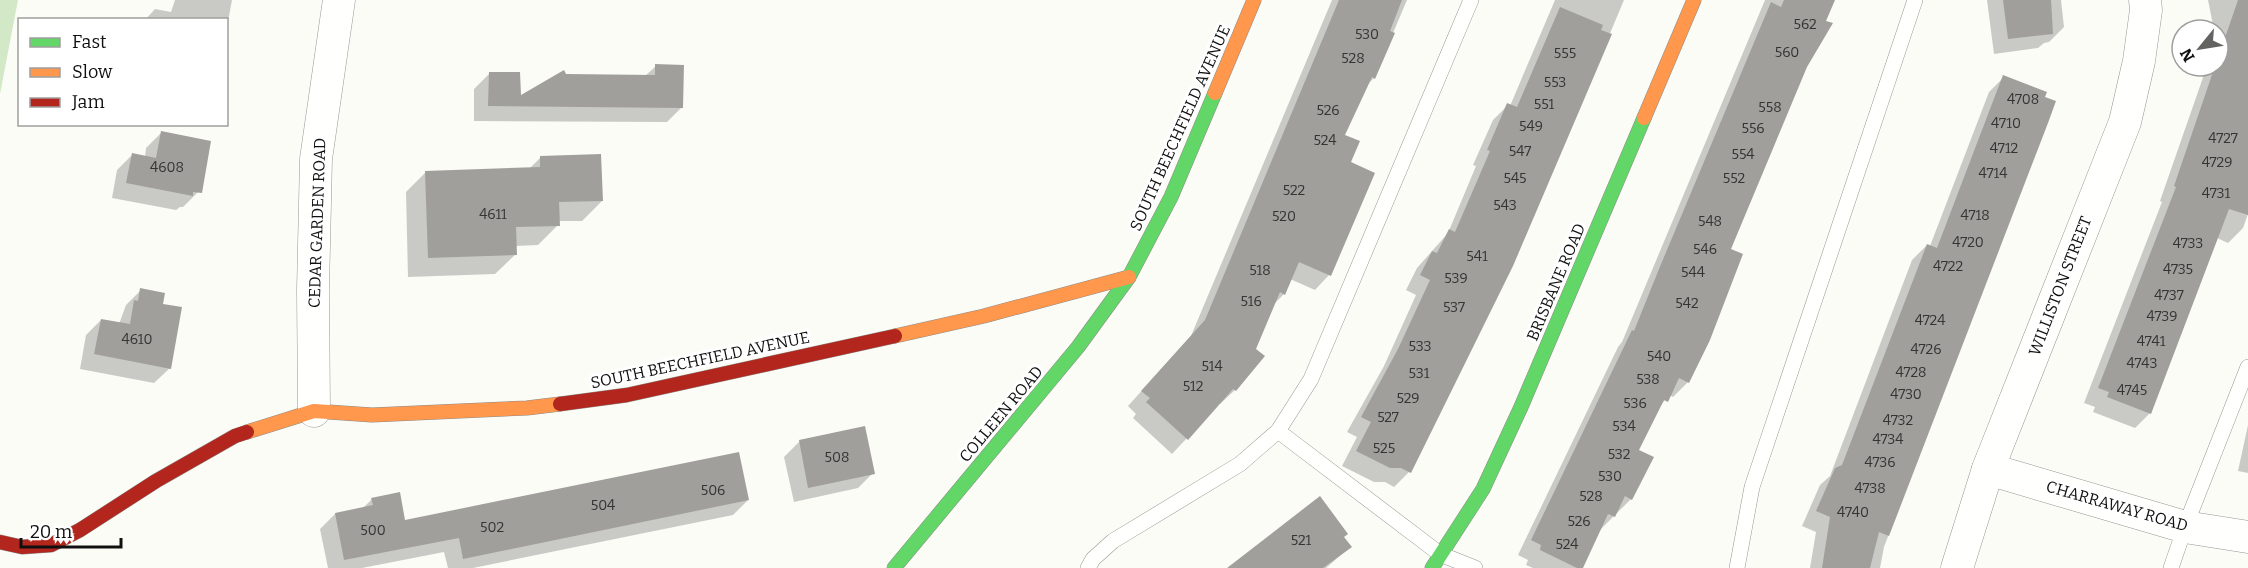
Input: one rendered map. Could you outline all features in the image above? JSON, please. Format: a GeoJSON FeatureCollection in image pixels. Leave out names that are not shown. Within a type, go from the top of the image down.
{"type":"FeatureCollection","features":[{"type":"Feature","properties":{"kind":"street","name":"CEDAR GARDEN ROAD"},"geometry":{"type":"LineString","coordinates":[[314,411],[313,289],[316,159],[339,0]]}},
{"type":"Feature","properties":{"kind":"street","name":"SOUTH BEECHFIELD AVENUE"},"geometry":{"type":"LineString","coordinates":[[0,542],[22,547],[51,545],[80,530],[156,481],[235,436],[314,411],[372,415],[527,408],[627,395],[984,316],[1129,277],[1171,197],[1254,0]]}},
{"type":"Feature","properties":{"kind":"street","name":"BRISBANE ROAD"},"geometry":{"type":"LineString","coordinates":[[1432,568],[1483,489],[1493,468],[1694,0]]}},
{"type":"Feature","properties":{"kind":"street","name":"WILLISTON STREET"},"geometry":{"type":"LineString","coordinates":[[1957,568],[1988,469],[2125,122],[2139,61],[2146,10],[2145,0]]}},
{"type":"Feature","properties":{"kind":"street","name":"COLLEEN ROAD"},"geometry":{"type":"LineString","coordinates":[[894,568],[1078,347],[1129,277]]}},
{"type":"Feature","properties":{"kind":"street","name":"CHARRAWAY ROAD"},"geometry":{"type":"LineString","coordinates":[[1988,469],[2185,527],[2248,537]]}},
{"type":"Feature","properties":{"kind":"lane"},"geometry":{"type":"LineString","coordinates":[[1088,568],[1093,559],[1113,541],[1240,464],[1278,431],[1311,379],[1471,0]]}},
{"type":"Feature","properties":{"kind":"lane"},"geometry":{"type":"LineString","coordinates":[[1737,568],[1752,487],[1915,0]]}},
{"type":"Feature","properties":{"kind":"lane"},"geometry":{"type":"LineString","coordinates":[[2170,568],[2248,367]]}},
{"type":"Feature","properties":{"kind":"lane"},"geometry":{"type":"LineString","coordinates":[[1278,431],[1440,554],[1475,568]]}},
{"type":"Feature","properties":{"kind":"green space"},"geometry":{"type":"Polygon","coordinates":[[[0,0],[18,0],[0,94],[0,0]]]}},
{"type":"Feature","properties":{"kind":"building"},"geometry":{"type":"Polygon","coordinates":[[[1339,0],[1402,0],[1390,31],[1395,33],[1375,79],[1372,77],[1345,135],[1360,141],[1351,162],[1375,173],[1331,276],[1299,262],[1285,295],[1280,292],[1256,349],[1265,356],[1236,391],[1233,389],[1188,440],[1146,402],[1150,398],[1141,391],[1205,320],[1339,0]]]}},
{"type":"Feature","properties":{"kind":"building"},"geometry":{"type":"Polygon","coordinates":[[[1784,0],[1835,0],[1826,21],[1833,23],[1807,67],[1731,249],[1743,254],[1710,340],[1689,383],[1679,378],[1668,402],[1664,400],[1639,450],[1654,457],[1632,500],[1625,496],[1615,517],[1608,514],[1583,568],[1577,568],[1540,550],[1541,545],[1531,540],[1632,330],[1634,331],[1771,2],[1781,7],[1784,0]]]}},
{"type":"Feature","properties":{"kind":"building"},"geometry":{"type":"Polygon","coordinates":[[[2003,0],[2051,0],[2053,34],[2008,39],[2003,0]]]}},
{"type":"Feature","properties":{"kind":"building"},"geometry":{"type":"Polygon","coordinates":[[[2238,0],[2248,0],[2248,215],[2229,209],[2151,414],[2107,397],[2109,392],[2098,388],[2176,187],[2174,186],[2211,78],[2230,78],[2230,23],[2238,0]]]}},
{"type":"Feature","properties":{"kind":"building"},"geometry":{"type":"Polygon","coordinates":[[[1560,7],[1603,25],[1601,30],[1612,34],[1513,266],[1411,473],[1401,468],[1390,468],[1356,451],[1371,422],[1361,417],[1398,349],[1430,280],[1420,275],[1432,251],[1437,253],[1449,229],[1455,232],[1490,151],[1487,150],[1507,103],[1517,107],[1560,7]]]}},
{"type":"Feature","properties":{"kind":"building"},"geometry":{"type":"Polygon","coordinates":[[[655,64],[684,65],[683,108],[488,106],[489,72],[520,72],[521,95],[564,70],[566,74],[655,75],[655,64]]]}},
{"type":"Feature","properties":{"kind":"building"},"geometry":{"type":"Polygon","coordinates":[[[2003,75],[2047,92],[2045,97],[2056,101],[2048,123],[1889,536],[1879,532],[1870,568],[1822,568],[1830,517],[1816,511],[1835,468],[1842,465],[1927,244],[1937,248],[2003,75]]]}},
{"type":"Feature","properties":{"kind":"building"},"geometry":{"type":"Polygon","coordinates":[[[161,131],[211,141],[202,193],[193,192],[193,196],[126,183],[132,153],[156,158],[161,131]]]}},
{"type":"Feature","properties":{"kind":"building"},"geometry":{"type":"Polygon","coordinates":[[[601,154],[603,201],[559,202],[560,226],[516,227],[517,255],[428,258],[425,171],[540,167],[540,156],[601,154]]]}},
{"type":"Feature","properties":{"kind":"building"},"geometry":{"type":"Polygon","coordinates":[[[140,288],[165,293],[163,304],[182,307],[171,369],[94,354],[101,319],[130,324],[134,300],[138,301],[140,288]]]}},
{"type":"Feature","properties":{"kind":"building"},"geometry":{"type":"Polygon","coordinates":[[[865,426],[875,474],[808,488],[799,440],[865,426]]]}},
{"type":"Feature","properties":{"kind":"building"},"geometry":{"type":"Polygon","coordinates":[[[739,452],[749,500],[463,559],[459,538],[344,560],[335,513],[373,505],[371,498],[400,492],[405,520],[739,452]]]}},
{"type":"Feature","properties":{"kind":"building"},"geometry":{"type":"Polygon","coordinates":[[[1320,496],[1348,534],[1344,537],[1352,547],[1323,568],[1227,568],[1320,496]]]}},
{"type":"Feature","properties":{"kind":"traffic: fast"},"geometry":{"type":"LineString","coordinates":[[894,568],[1078,347],[1129,277],[1171,197],[1215,93]]}},
{"type":"Feature","properties":{"kind":"traffic: fast"},"geometry":{"type":"LineString","coordinates":[[1432,568],[1483,489],[1521,407],[1644,118]]}},
{"type":"Feature","properties":{"kind":"traffic: slow"},"geometry":{"type":"LineString","coordinates":[[1215,93],[1254,0]]}},
{"type":"Feature","properties":{"kind":"traffic: slow"},"geometry":{"type":"LineString","coordinates":[[1644,118],[1694,0]]}},
{"type":"Feature","properties":{"kind":"traffic: slow"},"geometry":{"type":"LineString","coordinates":[[895,336],[984,316],[1129,277]]}},
{"type":"Feature","properties":{"kind":"traffic: slow"},"geometry":{"type":"LineString","coordinates":[[247,432],[314,411],[372,415],[527,408],[560,404]]}},
{"type":"Feature","properties":{"kind":"traffic: jam"},"geometry":{"type":"LineString","coordinates":[[560,404],[627,395],[895,336]]}},
{"type":"Feature","properties":{"kind":"traffic: jam"},"geometry":{"type":"LineString","coordinates":[[0,542],[22,547],[51,545],[80,530],[156,481],[235,436],[247,432]]}}]}
